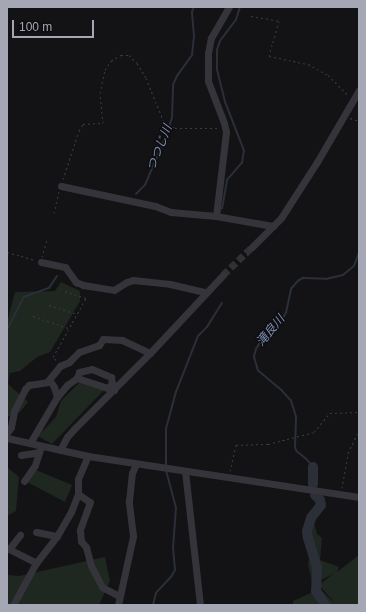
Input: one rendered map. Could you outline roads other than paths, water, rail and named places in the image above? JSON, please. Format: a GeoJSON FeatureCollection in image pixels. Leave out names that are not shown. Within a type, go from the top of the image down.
{"type":"FeatureCollection","features":[{"type":"Feature","properties":{"kind":"street"},"geometry":{"type":"LineString","coordinates":[[216,216],[225,128],[208,82],[208,53],[211,38],[229,7]]}},
{"type":"Feature","properties":{"kind":"street"},"geometry":{"type":"LineString","coordinates":[[252,247],[281,218],[354,101],[359,90]]}},
{"type":"Feature","properties":{"kind":"street"},"geometry":{"type":"LineString","coordinates":[[61,186],[155,206],[171,212],[216,216],[273,226]]}},
{"type":"Feature","properties":{"kind":"street"},"geometry":{"type":"LineString","coordinates":[[41,262],[65,268],[76,282],[83,285],[114,290],[133,280],[170,284],[206,292]]}},
{"type":"Feature","properties":{"kind":"street"},"geometry":{"type":"LineString","coordinates":[[60,450],[67,437],[111,389],[150,354],[223,275]]}},
{"type":"Feature","properties":{"kind":"street"},"geometry":{"type":"LineString","coordinates":[[7,433],[14,411],[25,389],[30,385],[40,384],[49,379],[60,366],[69,362],[78,352],[98,345],[103,339],[122,340],[150,354]]}},
{"type":"Feature","properties":{"kind":"street"},"geometry":{"type":"LineString","coordinates":[[30,443],[57,397],[67,385],[77,378],[79,372],[92,368],[111,377],[111,389]]}},
{"type":"Feature","properties":{"kind":"street"},"geometry":{"type":"LineString","coordinates":[[77,378],[111,389]]}},
{"type":"Feature","properties":{"kind":"street"},"geometry":{"type":"LineString","coordinates":[[49,379],[54,387],[57,397]]}},
{"type":"Feature","properties":{"kind":"street"},"geometry":{"type":"LineString","coordinates":[[7,438],[30,443],[40,449]]}},
{"type":"Feature","properties":{"kind":"street"},"geometry":{"type":"LineString","coordinates":[[24,480],[35,465],[40,449]]}},
{"type":"Feature","properties":{"kind":"street"},"geometry":{"type":"LineString","coordinates":[[21,455],[40,449],[60,450],[136,464],[359,497]]}},
{"type":"Feature","properties":{"kind":"street"},"geometry":{"type":"LineString","coordinates":[[13,605],[36,563],[57,536],[71,512],[78,494],[78,479],[88,456]]}},
{"type":"Feature","properties":{"kind":"street"},"geometry":{"type":"LineString","coordinates":[[118,605],[133,536],[129,501],[132,473],[136,464]]}},
{"type":"Feature","properties":{"kind":"street"},"geometry":{"type":"LineString","coordinates":[[185,471],[200,605]]}},
{"type":"Feature","properties":{"kind":"street"},"geometry":{"type":"LineString","coordinates":[[78,494],[90,502],[80,530],[81,540],[86,547],[92,566],[102,587],[119,596]]}},
{"type":"Feature","properties":{"kind":"street"},"geometry":{"type":"LineString","coordinates":[[36,532],[57,536]]}},
{"type":"Feature","properties":{"kind":"street"},"geometry":{"type":"LineString","coordinates":[[20,535],[8,549],[36,563]]}},
{"type":"Feature","properties":{"kind":"waterway","name":"つつじ川"},"geometry":{"type":"LineString","coordinates":[[136,194],[145,185],[167,134],[172,118],[173,85],[177,76],[192,55],[194,36],[192,12],[194,7]]}},
{"type":"Feature","properties":{"kind":"waterway"},"geometry":{"type":"LineString","coordinates":[[222,209],[227,180],[242,163],[244,151],[225,102],[217,69],[217,50],[220,41],[236,20],[240,7]]}},
{"type":"Feature","properties":{"kind":"waterway","name":"滝良川"},"geometry":{"type":"LineString","coordinates":[[313,467],[297,452],[295,448],[296,417],[291,401],[282,391],[258,371],[254,357],[256,349],[264,336],[279,325],[286,313],[291,289],[298,281],[303,278],[326,279],[343,275],[354,266],[359,253]]}},
{"type":"Feature","properties":{"kind":"waterway","name":"つつじ川"},"geometry":{"type":"LineString","coordinates":[[7,330],[24,297],[49,288],[57,276]]}},
{"type":"Feature","properties":{"kind":"waterway"},"geometry":{"type":"LineString","coordinates":[[166,465],[166,429],[176,392],[198,336],[207,327],[222,303]]}},
{"type":"Feature","properties":{"kind":"waterway","name":"滝良川"},"geometry":{"type":"LineString","coordinates":[[313,467],[313,484]]}},
{"type":"Feature","properties":{"kind":"waterway"},"geometry":{"type":"LineString","coordinates":[[153,605],[156,593],[171,577],[175,570],[173,548],[176,508],[166,471]]}},
{"type":"Feature","properties":{"kind":"waterway","name":"滝良川"},"geometry":{"type":"LineString","coordinates":[[315,495],[320,500],[321,505],[311,518],[307,531],[317,568],[316,591],[325,605]]}},
{"type":"Feature","properties":{"kind":"tunnel"},"geometry":{"type":"LineString","coordinates":[[223,275],[252,247]]}}]}
